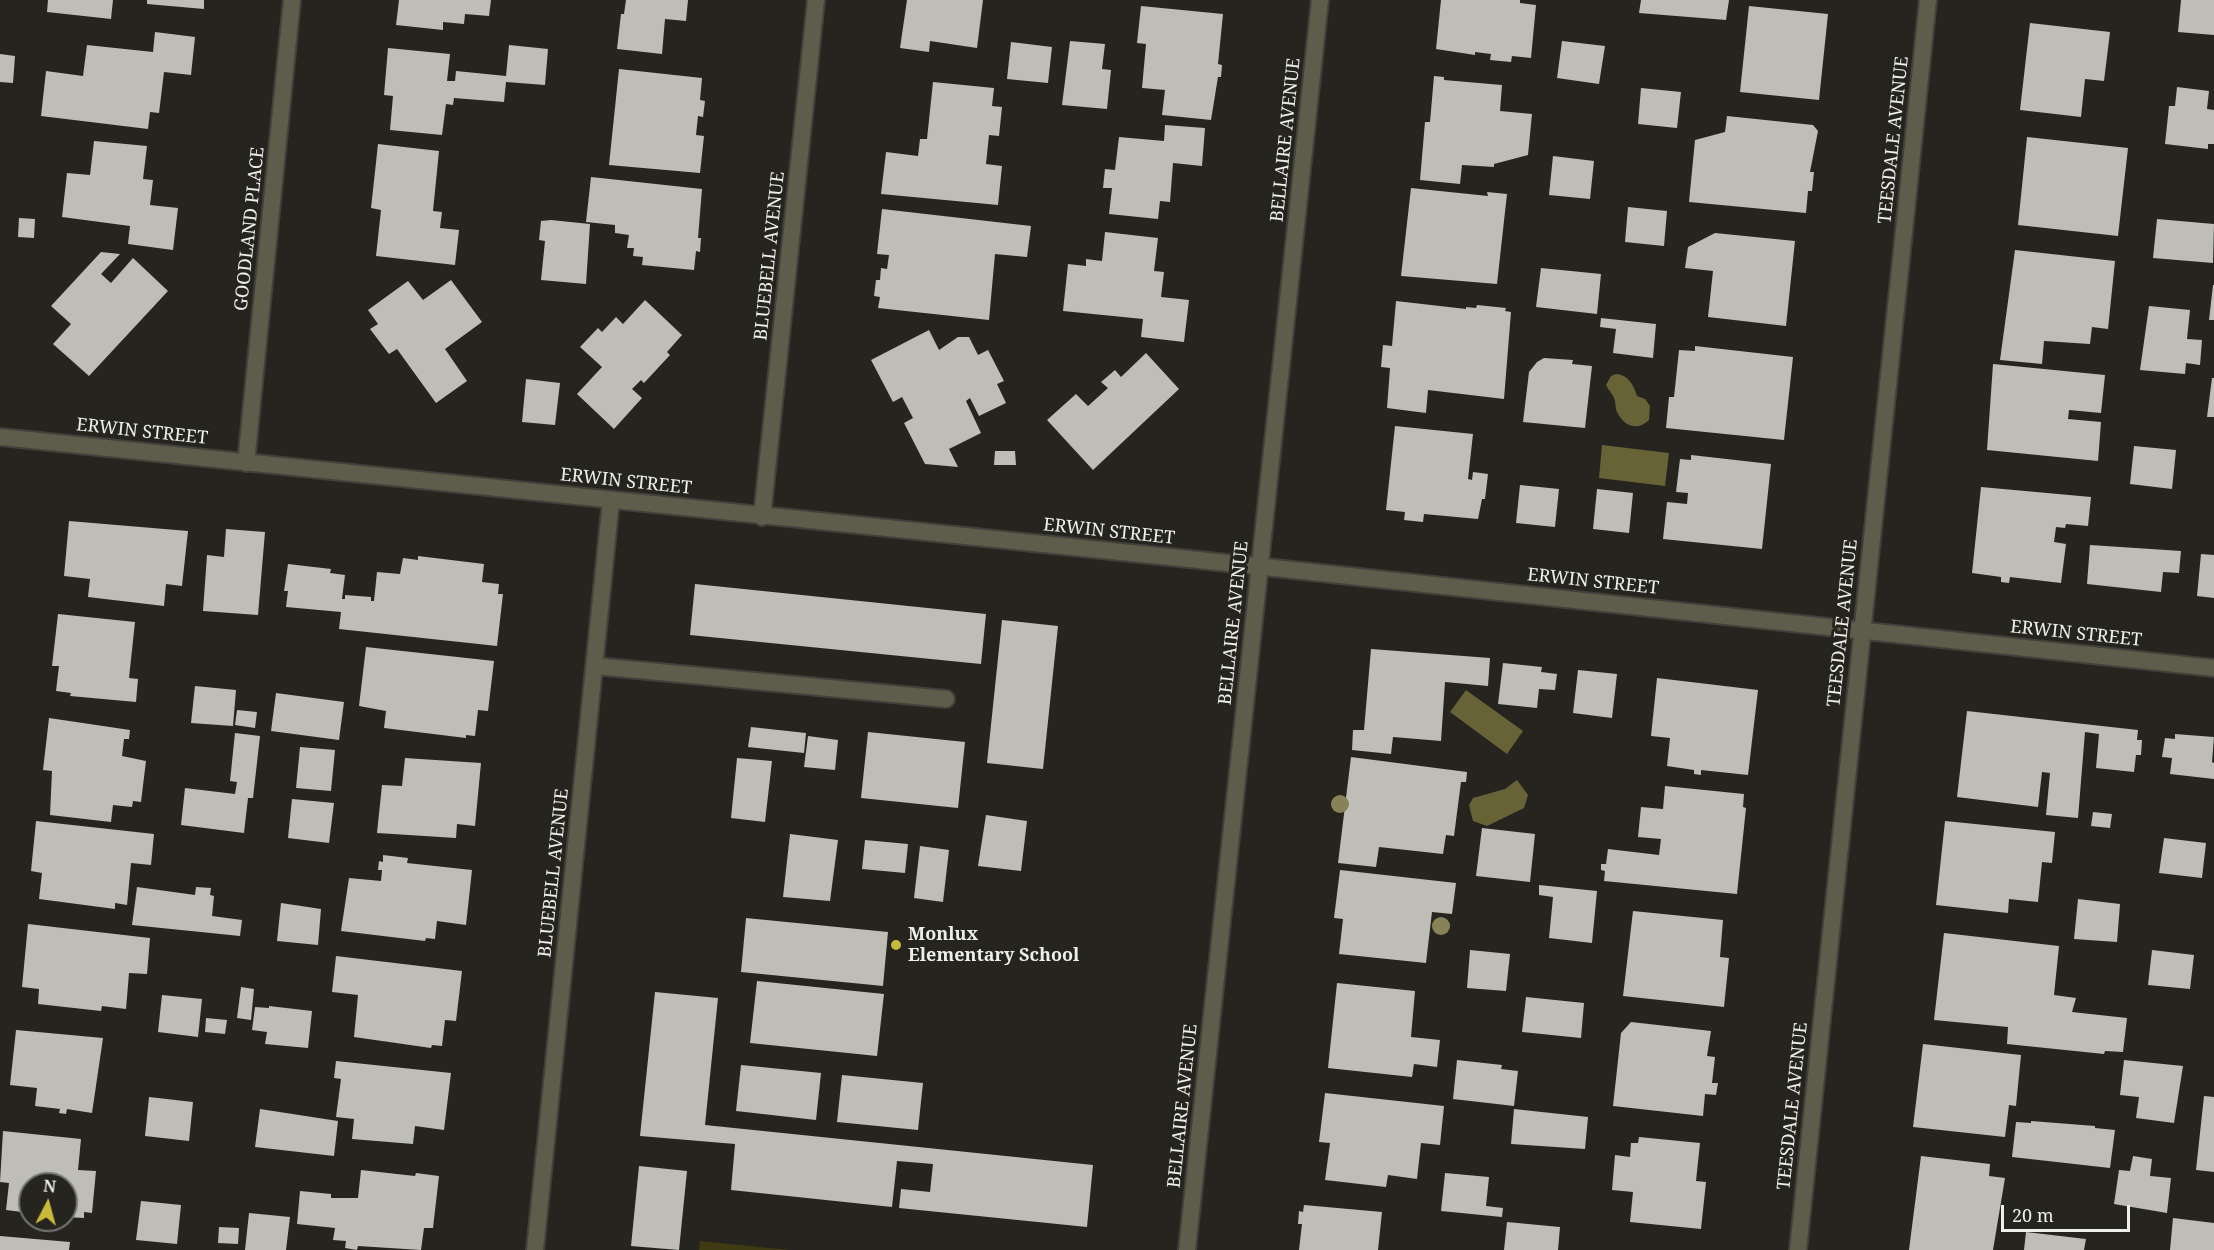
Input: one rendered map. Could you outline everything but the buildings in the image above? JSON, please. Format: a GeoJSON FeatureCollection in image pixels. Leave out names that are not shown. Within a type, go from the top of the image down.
{"type":"FeatureCollection","features":[{"type":"Feature","properties":{"kind":"street","name":"GOODLAND PLACE"},"geometry":{"type":"LineString","coordinates":[[246,463],[292,0]]}},
{"type":"Feature","properties":{"kind":"street","name":"BLUEBELL AVENUE"},"geometry":{"type":"LineString","coordinates":[[762,517],[816,0]]}},
{"type":"Feature","properties":{"kind":"street","name":"BELLAIRE AVENUE"},"geometry":{"type":"LineString","coordinates":[[1187,1250],[1320,0]]}},
{"type":"Feature","properties":{"kind":"street","name":"TEESDALE AVENUE"},"geometry":{"type":"LineString","coordinates":[[1798,1250],[1928,0]]}},
{"type":"Feature","properties":{"kind":"street","name":"ERWIN STREET"},"geometry":{"type":"LineString","coordinates":[[0,438],[1260,566],[2214,668]]}},
{"type":"Feature","properties":{"kind":"street","name":"BLUEBELL AVENUE"},"geometry":{"type":"LineString","coordinates":[[535,1250],[611,500]]}},
{"type":"Feature","properties":{"kind":"street"},"geometry":{"type":"LineString","coordinates":[[595,666],[946,699]]}},
{"type":"Feature","properties":{"kind":"shaded area"},"geometry":{"type":"Polygon","coordinates":[[[1616,374],[1628,379],[1637,396],[1645,399],[1650,406],[1649,420],[1640,426],[1627,424],[1616,410],[1614,398],[1606,385],[1611,376],[1616,374]]]}},
{"type":"Feature","properties":{"kind":"shaded area"},"geometry":{"type":"Polygon","coordinates":[[[1602,445],[1669,453],[1665,486],[1599,478],[1602,445]]]}},
{"type":"Feature","properties":{"kind":"shaded area"},"geometry":{"type":"Polygon","coordinates":[[[1466,690],[1523,731],[1507,754],[1450,712],[1466,690]]]}},
{"type":"Feature","properties":{"kind":"shaded area"},"geometry":{"type":"Polygon","coordinates":[[[1517,780],[1528,795],[1524,808],[1487,826],[1473,821],[1469,805],[1473,798],[1505,789],[1517,780]]]}},
{"type":"Feature","properties":{"kind":"shaded area"},"geometry":{"type":"Polygon","coordinates":[[[700,1241],[789,1250],[699,1250],[700,1241]]]}},
{"type":"Feature","properties":{"kind":"place","name":"Monlux Elementary School"},"geometry":{"type":"Point","coordinates":[896,945]}}]}
